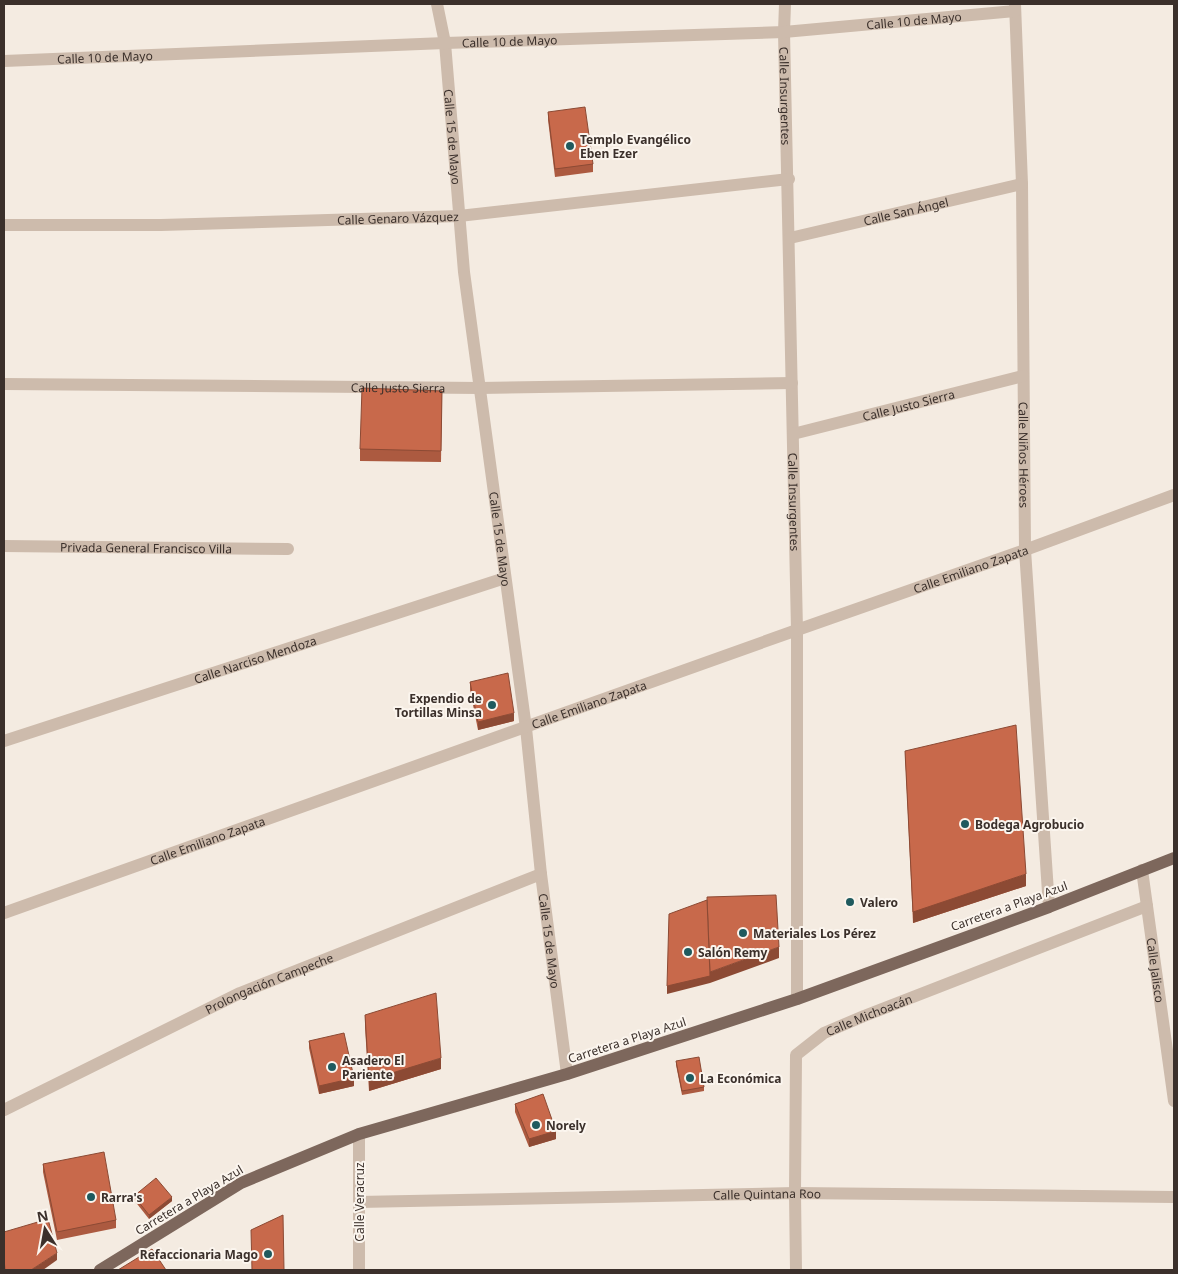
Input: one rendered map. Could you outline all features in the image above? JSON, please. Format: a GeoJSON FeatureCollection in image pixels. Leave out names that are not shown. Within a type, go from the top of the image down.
{"type":"FeatureCollection","features":[{"type":"Feature","properties":{"kind":"main road","name":"Carretera a Playa Azul"},"geometry":{"type":"LineString","coordinates":[[100,1270],[241,1183],[359,1134],[567,1074],[797,999],[1048,907],[1174,858]]}},
{"type":"Feature","properties":{"kind":"street","name":"Calle 15 de Mayo"},"geometry":{"type":"LineString","coordinates":[[437,4],[445,43],[464,272],[526,728],[541,874],[567,1074]]}},
{"type":"Feature","properties":{"kind":"street","name":"Calle Insurgentes"},"geometry":{"type":"LineString","coordinates":[[785,4],[784,32],[789,179],[797,630],[797,999]]}},
{"type":"Feature","properties":{"kind":"street","name":"Calle 10 de Mayo"},"geometry":{"type":"LineString","coordinates":[[4,61],[445,43],[784,32],[1015,7]]}},
{"type":"Feature","properties":{"kind":"street","name":"Calle Niños Héroes"},"geometry":{"type":"LineString","coordinates":[[1015,7],[1022,184],[1025,550],[1048,907]]}},
{"type":"Feature","properties":{"kind":"street","name":"Calle Genaro Vázquez"},"geometry":{"type":"LineString","coordinates":[[4,225],[161,225],[459,216],[789,179]]}},
{"type":"Feature","properties":{"kind":"street","name":"Calle San Ángel"},"geometry":{"type":"LineString","coordinates":[[790,238],[1022,184]]}},
{"type":"Feature","properties":{"kind":"street","name":"Calle Justo Sierra"},"geometry":{"type":"LineString","coordinates":[[793,434],[1023,376]]}},
{"type":"Feature","properties":{"kind":"street","name":"Calle Justo Sierra"},"geometry":{"type":"LineString","coordinates":[[4,384],[480,388],[792,383]]}},
{"type":"Feature","properties":{"kind":"street","name":"Calle Emiliano Zapata"},"geometry":{"type":"LineString","coordinates":[[4,913],[1025,550],[1174,495]]}},
{"type":"Feature","properties":{"kind":"street","name":"Privada General Francisco Villa"},"geometry":{"type":"LineString","coordinates":[[4,546],[288,549]]}},
{"type":"Feature","properties":{"kind":"street","name":"Calle Narciso Mendoza"},"geometry":{"type":"LineString","coordinates":[[4,741],[505,578]]}},
{"type":"Feature","properties":{"kind":"street","name":"Calle Jalisco"},"geometry":{"type":"LineString","coordinates":[[1142,870],[1174,1101]]}},
{"type":"Feature","properties":{"kind":"street","name":"Prolongación Campeche"},"geometry":{"type":"LineString","coordinates":[[4,1110],[240,993],[541,874]]}},
{"type":"Feature","properties":{"kind":"street","name":"Calle Michoacán"},"geometry":{"type":"LineString","coordinates":[[796,1270],[796,1055],[824,1033],[864,1016],[1147,906]]}},
{"type":"Feature","properties":{"kind":"street","name":"Calle Veracruz"},"geometry":{"type":"LineString","coordinates":[[359,1134],[359,1270]]}},
{"type":"Feature","properties":{"kind":"street","name":"Calle Quintana Roo"},"geometry":{"type":"LineString","coordinates":[[359,1202],[795,1193],[1174,1197]]}},
{"type":"Feature","properties":{"kind":"building","name":"Templo Evangélico Eben Ezer"},"geometry":{"type":"Polygon","coordinates":[[[585,107],[593,164],[555,169],[548,112],[585,107]]]}},
{"type":"Feature","properties":{"kind":"building"},"geometry":{"type":"Polygon","coordinates":[[[362,388],[442,391],[441,451],[360,449],[362,388]]]}},
{"type":"Feature","properties":{"kind":"building","name":"Expendio de Tortillas Minsa"},"geometry":{"type":"Polygon","coordinates":[[[508,673],[514,713],[478,722],[470,682],[508,673]]]}},
{"type":"Feature","properties":{"kind":"building","name":"Bodega Agrobucio"},"geometry":{"type":"Polygon","coordinates":[[[1016,725],[1026,874],[913,912],[905,751],[1016,725]]]}},
{"type":"Feature","properties":{"kind":"building","name":"Materiales Los Pérez"},"geometry":{"type":"Polygon","coordinates":[[[776,895],[779,947],[710,972],[707,897],[776,895]]]}},
{"type":"Feature","properties":{"kind":"building","name":"Salón Remy"},"geometry":{"type":"Polygon","coordinates":[[[707,900],[710,976],[667,986],[669,914],[707,900]]]}},
{"type":"Feature","properties":{"kind":"building"},"geometry":{"type":"Polygon","coordinates":[[[436,993],[441,1058],[369,1080],[365,1015],[436,993]]]}},
{"type":"Feature","properties":{"kind":"building","name":"Asadero El Pariente"},"geometry":{"type":"Polygon","coordinates":[[[344,1033],[354,1078],[319,1086],[309,1041],[344,1033]]]}},
{"type":"Feature","properties":{"kind":"building","name":"La Económica"},"geometry":{"type":"Polygon","coordinates":[[[699,1057],[704,1087],[682,1091],[676,1061],[699,1057]]]}},
{"type":"Feature","properties":{"kind":"building","name":"Norely"},"geometry":{"type":"Polygon","coordinates":[[[543,1094],[556,1131],[529,1139],[515,1104],[543,1094]]]}},
{"type":"Feature","properties":{"kind":"building"},"geometry":{"type":"Polygon","coordinates":[[[104,1152],[116,1220],[57,1232],[43,1164],[104,1152]]]}},
{"type":"Feature","properties":{"kind":"building"},"geometry":{"type":"Polygon","coordinates":[[[156,1178],[172,1197],[149,1215],[134,1196],[156,1178]]]}},
{"type":"Feature","properties":{"kind":"building","name":"Refaccionaria Mago"},"geometry":{"type":"Polygon","coordinates":[[[283,1215],[284,1270],[252,1270],[251,1230],[283,1215]]]}},
{"type":"Feature","properties":{"kind":"building"},"geometry":{"type":"Polygon","coordinates":[[[48,1219],[57,1253],[31,1270],[5,1270],[4,1232],[48,1219]]]}},
{"type":"Feature","properties":{"kind":"building"},"geometry":{"type":"Polygon","coordinates":[[[152,1249],[166,1270],[118,1270],[152,1249]]]}},
{"type":"Feature","properties":{"kind":"place","name":"Templo Evangélico Eben Ezer"},"geometry":{"type":"Point","coordinates":[570,146]}},
{"type":"Feature","properties":{"kind":"place","name":"Expendio de Tortillas Minsa"},"geometry":{"type":"Point","coordinates":[492,705]}},
{"type":"Feature","properties":{"kind":"place","name":"Bodega Agrobucio"},"geometry":{"type":"Point","coordinates":[965,824]}},
{"type":"Feature","properties":{"kind":"place","name":"Valero"},"geometry":{"type":"Point","coordinates":[850,902]}},
{"type":"Feature","properties":{"kind":"place","name":"Materiales Los Pérez"},"geometry":{"type":"Point","coordinates":[743,933]}},
{"type":"Feature","properties":{"kind":"place","name":"Salón Remy"},"geometry":{"type":"Point","coordinates":[688,952]}},
{"type":"Feature","properties":{"kind":"place","name":"Asadero El Pariente"},"geometry":{"type":"Point","coordinates":[332,1067]}},
{"type":"Feature","properties":{"kind":"place","name":"La Económica"},"geometry":{"type":"Point","coordinates":[690,1078]}},
{"type":"Feature","properties":{"kind":"place","name":"Norely"},"geometry":{"type":"Point","coordinates":[536,1125]}},
{"type":"Feature","properties":{"kind":"place","name":"Rarra's"},"geometry":{"type":"Point","coordinates":[91,1197]}},
{"type":"Feature","properties":{"kind":"place","name":"Refaccionaria Mago"},"geometry":{"type":"Point","coordinates":[268,1254]}}]}
